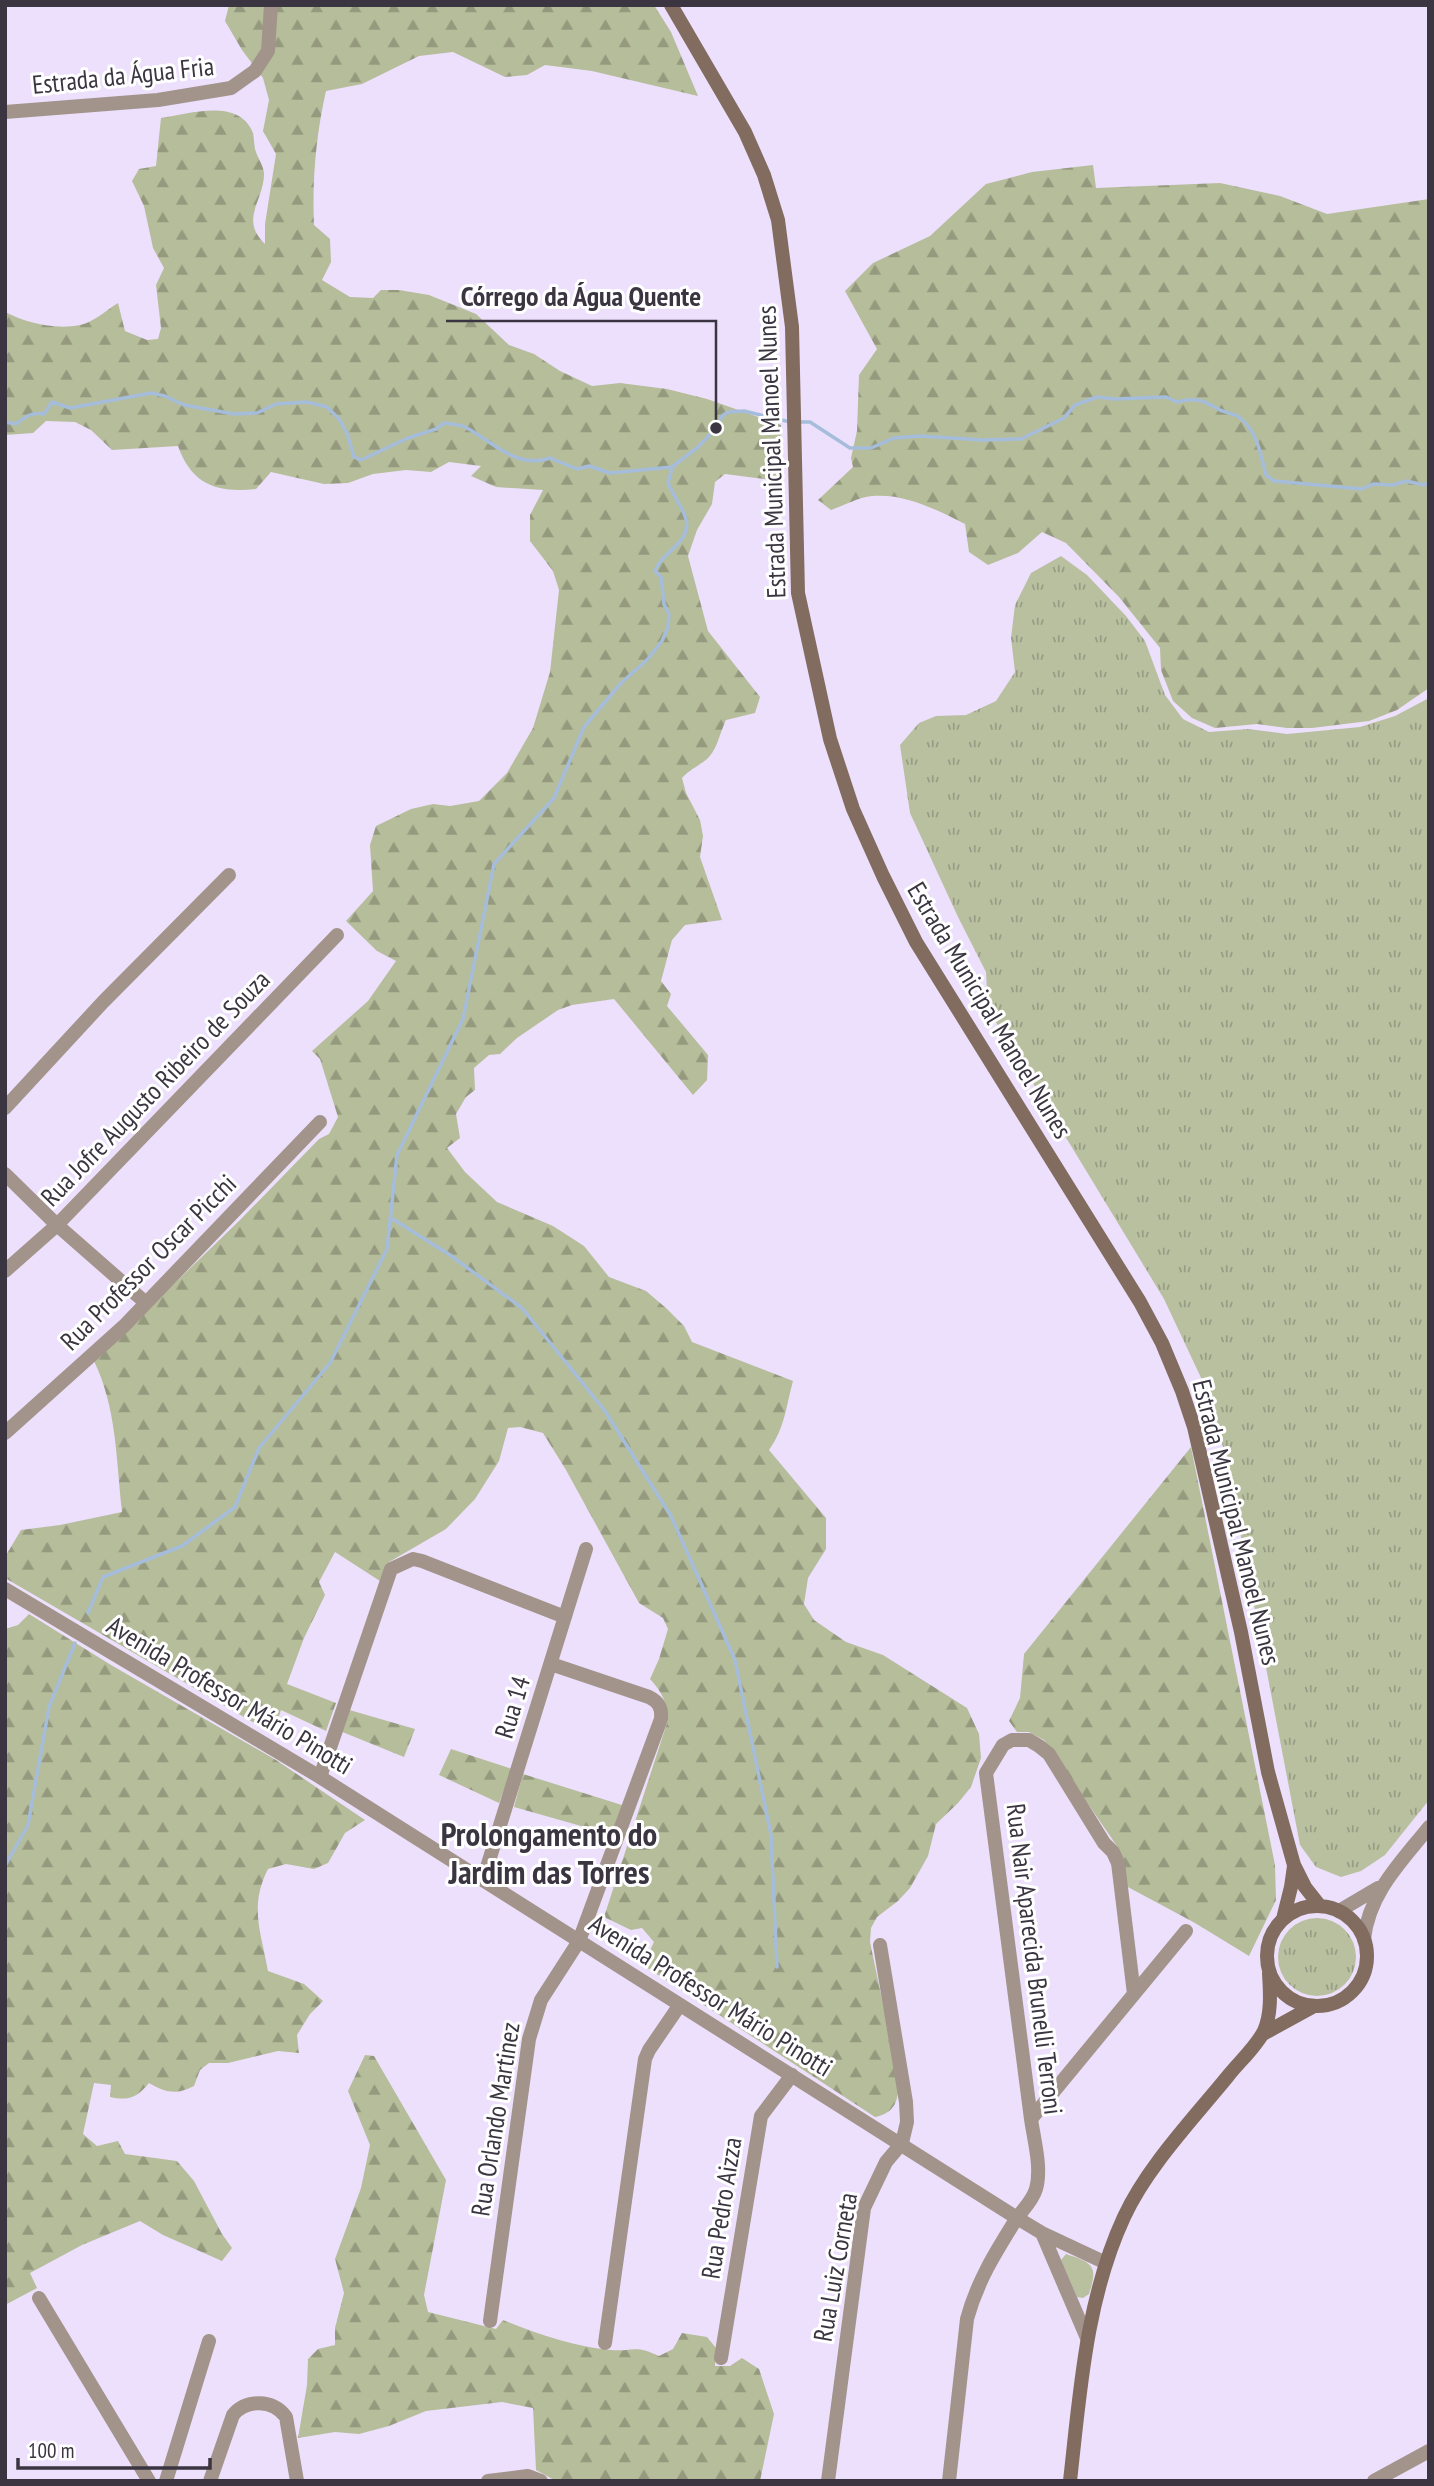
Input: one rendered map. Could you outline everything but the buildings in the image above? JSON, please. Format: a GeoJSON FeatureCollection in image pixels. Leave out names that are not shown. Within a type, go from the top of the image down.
{"type":"FeatureCollection","features":[{"type":"Feature","properties":{"kind":"main road","name":"Estrada Municipal Manoel Nunes"},"geometry":{"type":"LineString","coordinates":[[671,5],[745,132],[764,175],[778,220],[792,327],[798,593],[830,739],[853,809],[916,942],[1140,1302],[1162,1343],[1182,1391],[1205,1472],[1241,1632],[1268,1772],[1294,1865],[1320,1906]]}},
{"type":"Feature","properties":{"kind":"main road","name":"Estrada Municipal Manoel Nunes"},"geometry":{"type":"LineString","coordinates":[[1283,1919],[1292,1887],[1294,1865]]}},
{"type":"Feature","properties":{"kind":"main road"},"geometry":{"type":"LineString","coordinates":[[1070,2481],[1087,2338],[1106,2263],[1124,2216],[1144,2183],[1262,2034],[1314,2006],[1333,2003],[1350,1993],[1362,1978],[1367,1959],[1364,1939],[1354,1922],[1339,1911],[1320,1906],[1300,1909],[1283,1919],[1272,1935],[1267,1954],[1269,2004],[1262,2034]]}},
{"type":"Feature","properties":{"kind":"main road"},"geometry":{"type":"LineString","coordinates":[[1269,1973],[1279,1990],[1287,1996],[1314,2006]]}},
{"type":"Feature","properties":{"kind":"street","name":"Estrada da Água Fria"},"geometry":{"type":"LineString","coordinates":[[5,112],[158,100],[231,88],[255,71],[268,51],[271,5]]}},
{"type":"Feature","properties":{"kind":"street"},"geometry":{"type":"LineString","coordinates":[[5,1108],[103,1002],[229,874]]}},
{"type":"Feature","properties":{"kind":"street","name":"Rua Jofre Augusto Ribeiro de Souza"},"geometry":{"type":"LineString","coordinates":[[5,1271],[57,1225],[337,935]]}},
{"type":"Feature","properties":{"kind":"street","name":"Rua Professor Oscar Picchi"},"geometry":{"type":"LineString","coordinates":[[5,1433],[124,1326],[320,1122]]}},
{"type":"Feature","properties":{"kind":"street"},"geometry":{"type":"LineString","coordinates":[[5,1174],[57,1225],[146,1303]]}},
{"type":"Feature","properties":{"kind":"street","name":"Rua 14"},"geometry":{"type":"LineString","coordinates":[[483,1881],[586,1549]]}},
{"type":"Feature","properties":{"kind":"street"},"geometry":{"type":"LineString","coordinates":[[320,1777],[386,1577],[397,1565],[413,1559],[422,1561],[565,1617]]}},
{"type":"Feature","properties":{"kind":"street","name":"Avenida Professor Mário Pinotti"},"geometry":{"type":"LineString","coordinates":[[5,1589],[320,1777],[1017,2218],[1042,2233],[1106,2263]]}},
{"type":"Feature","properties":{"kind":"street","name":"Rua Orlando Martinez"},"geometry":{"type":"LineString","coordinates":[[490,2320],[529,2039],[541,2000],[579,1941],[661,1719],[662,1710],[656,1700],[639,1692],[551,1664]]}},
{"type":"Feature","properties":{"kind":"street","name":"Rua Nair Aparecida Brunelli Terroni"},"geometry":{"type":"LineString","coordinates":[[949,2481],[967,2319],[979,2281],[1037,2187],[1031,2119],[986,1773],[1003,1745],[1012,1740],[1029,1740],[1049,1754],[1104,1843],[1113,1852],[1118,1863],[1134,1994]]}},
{"type":"Feature","properties":{"kind":"street"},"geometry":{"type":"LineString","coordinates":[[1364,1939],[1369,1911],[1382,1885],[1429,1827]]}},
{"type":"Feature","properties":{"kind":"street"},"geometry":{"type":"LineString","coordinates":[[1339,1911],[1382,1885]]}},
{"type":"Feature","properties":{"kind":"street"},"geometry":{"type":"LineString","coordinates":[[1031,2119],[1186,1931]]}},
{"type":"Feature","properties":{"kind":"street","name":"Rua Luiz Corneta"},"geometry":{"type":"LineString","coordinates":[[828,2481],[864,2208],[886,2162],[902,2143],[907,2122],[880,1945]]}},
{"type":"Feature","properties":{"kind":"street"},"geometry":{"type":"LineString","coordinates":[[605,2343],[645,2059],[679,2006]]}},
{"type":"Feature","properties":{"kind":"street","name":"Rua Pedro Aizza"},"geometry":{"type":"LineString","coordinates":[[721,2358],[761,2116],[792,2075]]}},
{"type":"Feature","properties":{"kind":"street"},"geometry":{"type":"LineString","coordinates":[[1042,2233],[1087,2338]]}},
{"type":"Feature","properties":{"kind":"street"},"geometry":{"type":"LineString","coordinates":[[40,2298],[149,2481]]}},
{"type":"Feature","properties":{"kind":"street"},"geometry":{"type":"LineString","coordinates":[[166,2481],[209,2341]]}},
{"type":"Feature","properties":{"kind":"street"},"geometry":{"type":"LineString","coordinates":[[210,2481],[233,2415],[250,2403],[267,2405],[282,2412],[290,2430],[297,2481]]}},
{"type":"Feature","properties":{"kind":"street"},"geometry":{"type":"LineString","coordinates":[[1374,2481],[1429,2451]]}},
{"type":"Feature","properties":{"kind":"street"},"geometry":{"type":"LineString","coordinates":[[488,2481],[528,2476],[541,2481]]}},
{"type":"Feature","properties":{"kind":"green space"},"geometry":{"type":"Polygon","coordinates":[[[229,5],[654,5],[671,32],[698,96],[592,71],[545,65],[527,75],[505,77],[453,52],[419,56],[362,84],[326,91],[316,158],[314,225],[330,239],[331,262],[322,280],[350,297],[373,298],[381,290],[429,295],[476,314],[509,345],[534,354],[560,371],[592,386],[620,383],[667,389],[707,399],[781,425],[779,481],[725,474],[715,482],[712,504],[697,530],[688,556],[708,631],[760,697],[755,713],[726,720],[712,753],[682,778],[686,793],[700,820],[703,836],[700,857],[722,920],[685,925],[672,940],[661,981],[671,994],[667,1006],[708,1055],[707,1080],[693,1095],[614,999],[572,1005],[558,1010],[517,1038],[500,1054],[489,1055],[474,1068],[475,1090],[466,1097],[456,1114],[460,1138],[447,1148],[465,1172],[497,1202],[553,1226],[584,1246],[609,1277],[646,1291],[684,1326],[692,1342],[793,1381],[782,1425],[769,1450],[826,1518],[826,1549],[808,1578],[804,1604],[814,1620],[846,1642],[883,1655],[967,1708],[979,1734],[981,1758],[971,1787],[936,1824],[928,1856],[910,1888],[877,1917],[871,1928],[870,1942],[899,2081],[898,2094],[892,2109],[882,2115],[875,2117],[643,1965],[654,1942],[642,1928],[631,1930],[604,1917],[668,1720],[663,1698],[650,1679],[668,1629],[663,1618],[639,1603],[543,1433],[520,1427],[508,1428],[499,1461],[475,1499],[446,1529],[389,1562],[380,1581],[335,1552],[319,1582],[325,1595],[304,1638],[287,1684],[336,1703],[326,1731],[281,1710],[273,1734],[5,1578],[5,1557],[21,1530],[122,1512],[111,1416],[102,1379],[94,1361],[240,1220],[319,1139],[329,1134],[338,1117],[320,1059],[312,1051],[368,1001],[396,961],[377,951],[346,921],[373,891],[370,845],[376,826],[411,809],[433,804],[450,806],[479,801],[507,773],[533,728],[550,672],[559,590],[553,571],[530,541],[530,515],[543,490],[496,487],[471,476],[481,466],[449,462],[431,472],[406,470],[373,474],[348,483],[324,484],[271,472],[256,489],[229,489],[208,484],[199,478],[191,470],[178,446],[112,450],[91,430],[75,422],[46,421],[33,433],[5,435],[5,312],[22,319],[61,327],[89,322],[118,303],[125,331],[147,340],[158,339],[161,328],[156,285],[164,268],[153,248],[144,206],[132,181],[139,169],[156,166],[161,118],[212,110],[237,115],[246,122],[253,133],[255,149],[264,171],[253,218],[257,235],[265,244],[265,224],[276,154],[263,131],[269,100],[263,78],[225,21],[229,5]]]}},
{"type":"Feature","properties":{"kind":"green space"},"geometry":{"type":"Polygon","coordinates":[[[1093,165],[1096,188],[1220,183],[1280,196],[1327,214],[1429,199],[1429,688],[1397,710],[1369,721],[1312,728],[1257,724],[1215,728],[1192,718],[1173,701],[1161,670],[1160,648],[1119,597],[1066,543],[1042,532],[1018,553],[988,565],[969,552],[965,524],[920,504],[897,497],[872,496],[831,510],[818,500],[853,467],[851,458],[857,431],[859,375],[877,349],[845,291],[873,263],[930,236],[986,184],[1032,172],[1093,165]]]}},
{"type":"Feature","properties":{"kind":"green space"},"geometry":{"type":"Polygon","coordinates":[[[1061,556],[1087,575],[1126,616],[1145,641],[1165,695],[1183,719],[1209,732],[1248,729],[1287,734],[1360,727],[1395,716],[1429,698],[1429,1800],[1385,1855],[1361,1871],[1341,1877],[1316,1867],[1300,1845],[1225,1453],[1203,1382],[1164,1299],[988,1009],[986,972],[910,813],[900,745],[919,723],[936,716],[966,715],[996,701],[1015,672],[1011,638],[1015,605],[1031,573],[1061,556]]]}},
{"type":"Feature","properties":{"kind":"green space"},"geometry":{"type":"Polygon","coordinates":[[[1191,1447],[1275,1865],[1276,1900],[1249,1956],[1126,1886],[1119,1849],[1044,1740],[1029,1732],[1017,1732],[1009,1721],[1020,1698],[1024,1654],[1191,1447]]]}},
{"type":"Feature","properties":{"kind":"green space"},"geometry":{"type":"Polygon","coordinates":[[[29,1614],[111,1665],[276,1760],[365,1820],[345,1833],[328,1863],[314,1869],[286,1864],[268,1869],[262,1882],[258,1919],[268,1971],[304,1984],[323,2001],[310,2014],[297,2035],[299,2053],[278,2051],[228,2063],[209,2063],[200,2070],[194,2086],[177,2092],[166,2091],[149,2083],[132,2097],[116,2098],[110,2097],[111,2085],[94,2083],[83,2134],[97,2146],[118,2141],[125,2154],[177,2161],[194,2181],[232,2248],[222,2261],[163,2235],[140,2221],[82,2245],[30,2273],[37,2288],[5,2305],[5,1629],[18,1625],[29,1614]]]}},
{"type":"Feature","properties":{"kind":"green space"},"geometry":{"type":"Polygon","coordinates":[[[346,1709],[415,1729],[404,1757],[340,1731],[346,1709]]]}},
{"type":"Feature","properties":{"kind":"green space"},"geometry":{"type":"Polygon","coordinates":[[[451,1749],[512,1769],[499,1803],[439,1775],[451,1749]]]}},
{"type":"Feature","properties":{"kind":"green space"},"geometry":{"type":"Polygon","coordinates":[[[523,1774],[625,1806],[613,1835],[514,1807],[523,1774]]]}},
{"type":"Feature","properties":{"kind":"green space"},"geometry":{"type":"Polygon","coordinates":[[[1317,1918],[1332,1921],[1344,1930],[1353,1942],[1356,1957],[1353,1972],[1344,1984],[1332,1993],[1317,1996],[1302,1993],[1290,1984],[1281,1972],[1278,1957],[1281,1942],[1290,1930],[1302,1921],[1317,1918]]]}},
{"type":"Feature","properties":{"kind":"green space"},"geometry":{"type":"Polygon","coordinates":[[[365,2055],[374,2056],[446,2180],[424,2295],[428,2312],[496,2329],[503,2320],[570,2343],[611,2350],[639,2349],[659,2356],[673,2349],[682,2333],[707,2337],[716,2348],[715,2366],[730,2366],[742,2358],[759,2369],[774,2414],[760,2481],[556,2481],[536,2470],[533,2408],[502,2402],[426,2411],[389,2426],[359,2434],[335,2432],[298,2438],[307,2385],[308,2359],[318,2349],[335,2345],[335,2328],[344,2293],[335,2259],[361,2188],[370,2145],[348,2091],[365,2055]]]}},
{"type":"Feature","properties":{"kind":"green space"},"geometry":{"type":"Polygon","coordinates":[[[1066,2254],[1088,2263],[1093,2272],[1089,2294],[1083,2298],[1077,2297],[1061,2260],[1066,2254]]]}},
{"type":"Feature","properties":{"kind":"waterway"},"geometry":{"type":"LineString","coordinates":[[5,422],[16,424],[29,415],[44,414],[52,402],[70,408],[151,393],[184,405],[234,414],[257,413],[276,404],[307,402],[327,407],[339,419],[347,433],[354,457],[361,460],[408,438],[436,429],[444,423],[465,427],[516,457],[538,461],[550,458],[577,469],[589,466],[610,473],[672,467],[698,447],[728,412],[744,411],[790,422]]}},
{"type":"Feature","properties":{"kind":"waterway"},"geometry":{"type":"LineString","coordinates":[[798,422],[810,422],[850,448],[871,448],[894,438],[920,436],[983,440],[1021,439],[1064,418],[1075,405],[1097,397],[1166,397],[1177,402],[1203,402],[1237,416],[1250,429],[1266,475],[1274,481],[1362,489],[1373,484],[1393,485],[1406,481],[1424,485],[1429,483]]}},
{"type":"Feature","properties":{"kind":"waterway"},"geometry":{"type":"LineString","coordinates":[[88,1613],[103,1577],[182,1546],[235,1507],[259,1448],[330,1363],[387,1249],[397,1155],[463,1019],[494,864],[554,798],[584,727],[621,683],[647,660],[662,641],[668,627],[669,614],[664,604],[661,577],[655,571],[658,564],[685,535],[687,527],[685,515],[668,483],[672,468]]}},
{"type":"Feature","properties":{"kind":"waterway"},"geometry":{"type":"LineString","coordinates":[[391,1218],[450,1255],[522,1308],[605,1411],[671,1516],[735,1660],[771,1835],[777,1967]]}},
{"type":"Feature","properties":{"kind":"waterway"},"geometry":{"type":"LineString","coordinates":[[5,1866],[28,1825],[49,1707],[75,1643]]}},
{"type":"Feature","properties":{"kind":"place","name":"Córrego da Água Quente"},"geometry":{"type":"Point","coordinates":[716,428]}},
{"type":"Feature","properties":{"kind":"district","name":"Prolongamento do Jardim das Torres"},"geometry":{"type":"Point","coordinates":[549,1852]}}]}
